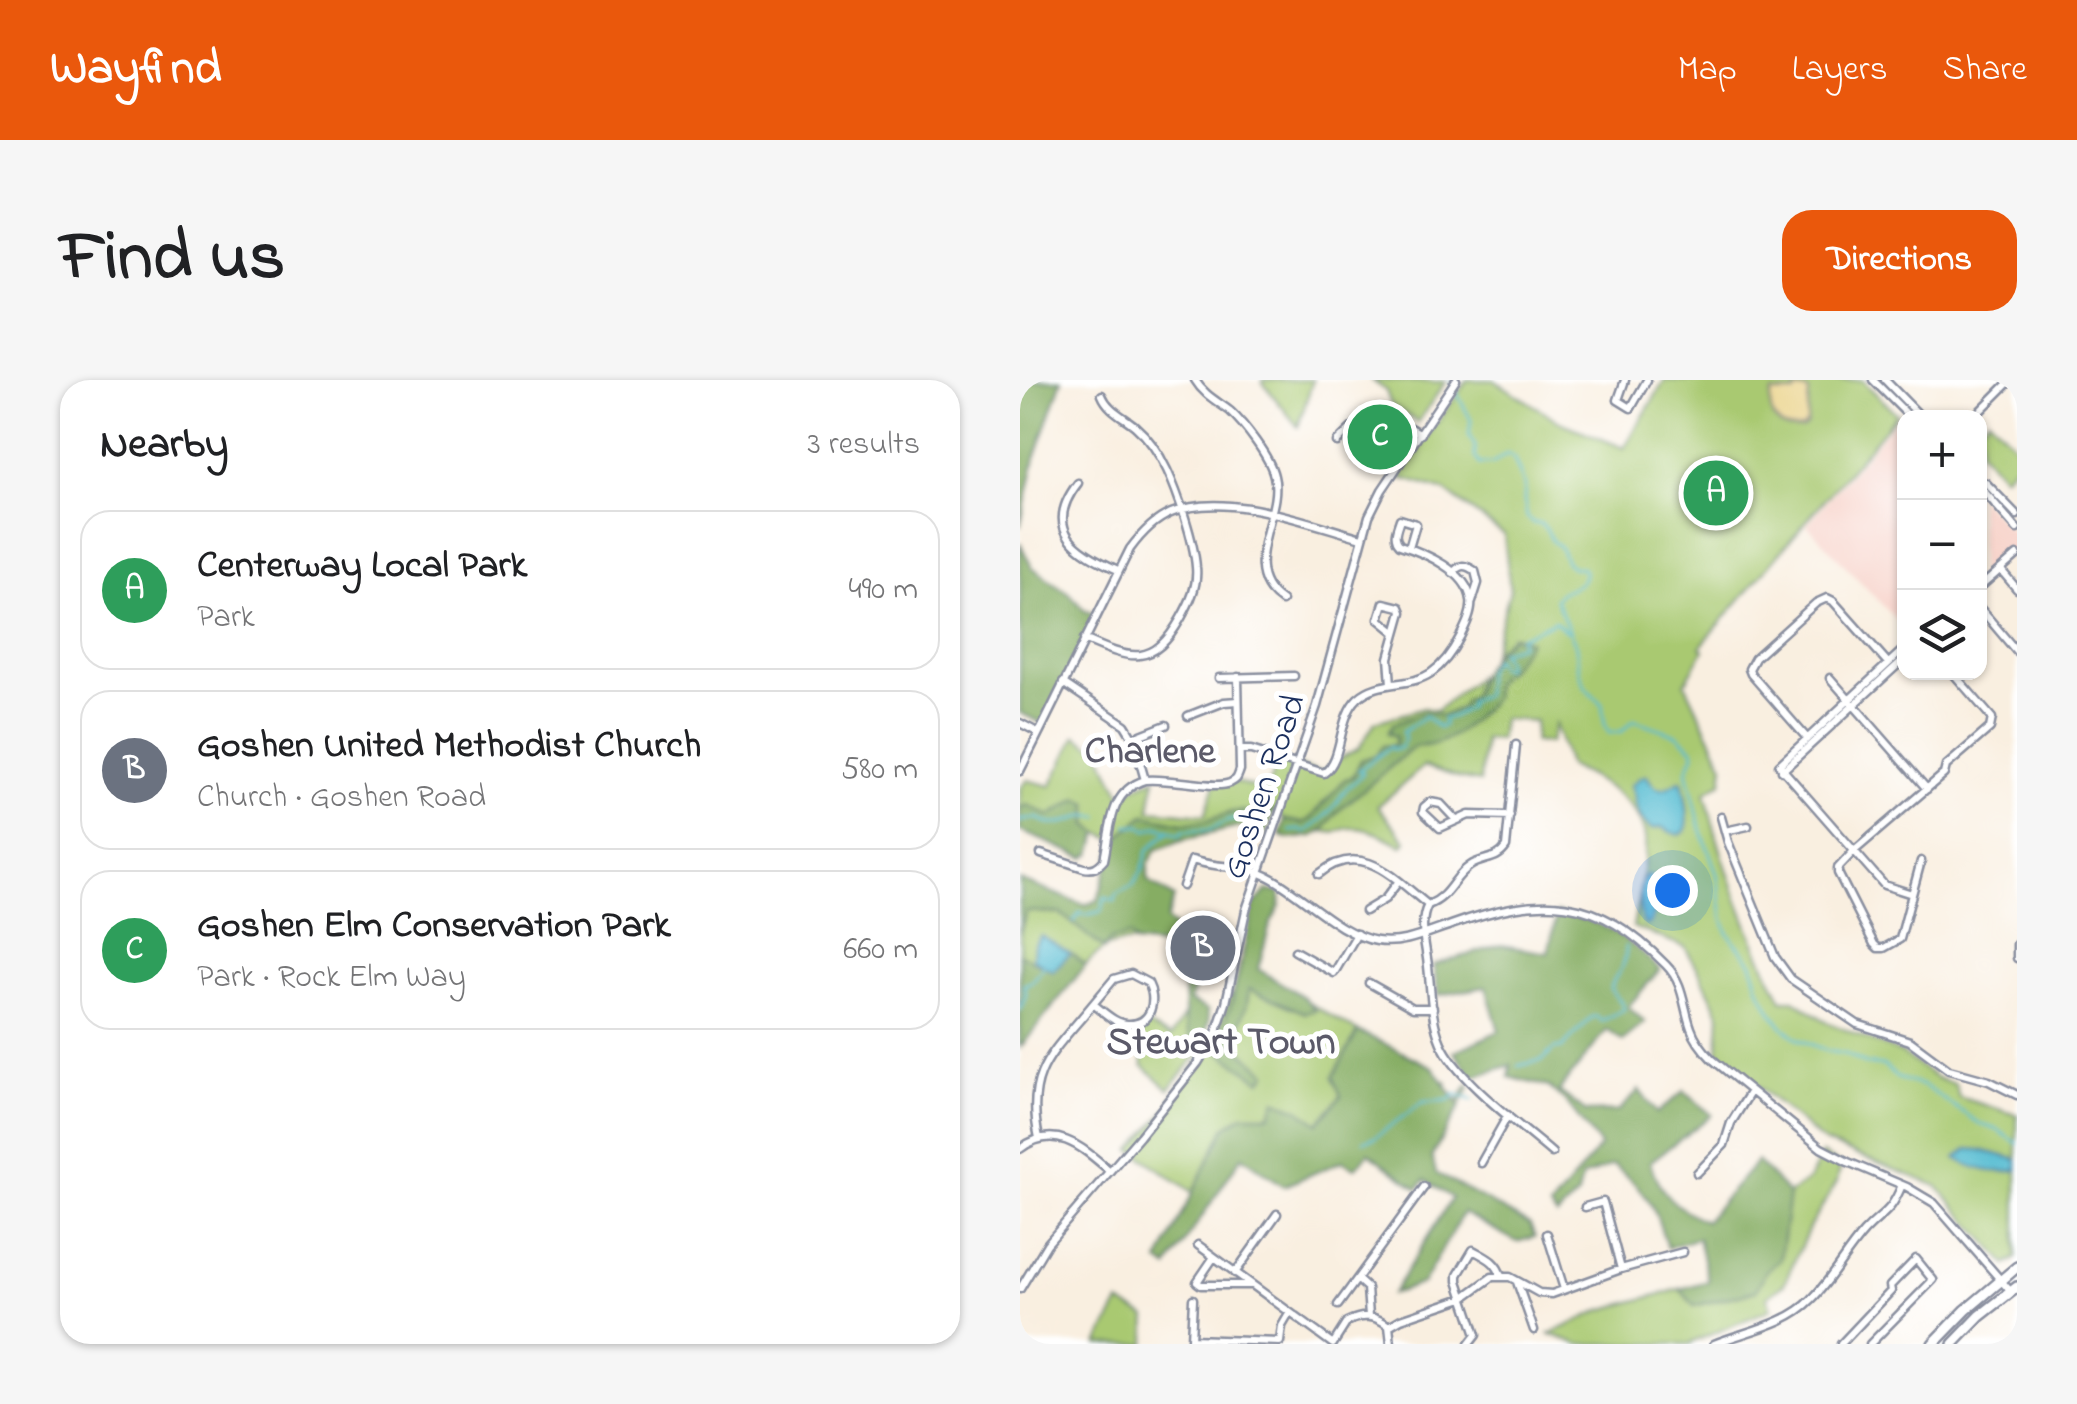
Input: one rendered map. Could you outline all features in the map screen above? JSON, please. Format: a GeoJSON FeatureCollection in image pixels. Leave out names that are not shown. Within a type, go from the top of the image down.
{"type":"FeatureCollection","features":[{"type":"Feature","properties":{"kind":"main road"},"geometry":{"type":"LineString","coordinates":[[1932,1344],[2017,1267]]}},
{"type":"Feature","properties":{"kind":"main road"},"geometry":{"type":"LineString","coordinates":[[1953,1344],[1980,1316],[2014,1290]]}},
{"type":"Feature","properties":{"kind":"street"},"geometry":{"type":"LineString","coordinates":[[1196,380],[1204,392],[1238,419],[1274,474],[1276,486],[1262,542],[1263,569],[1266,586],[1282,601]]}},
{"type":"Feature","properties":{"kind":"street","name":"Goshen Road"},"geometry":{"type":"LineString","coordinates":[[1020,1289],[1050,1240],[1198,1063],[1216,1033],[1246,910],[1298,766],[1369,516],[1456,380]]}},
{"type":"Feature","properties":{"kind":"street"},"geometry":{"type":"LineString","coordinates":[[1624,380],[1618,400],[1631,408],[1647,380]]}},
{"type":"Feature","properties":{"kind":"street"},"geometry":{"type":"LineString","coordinates":[[1873,380],[1902,410]]}},
{"type":"Feature","properties":{"kind":"street"},"geometry":{"type":"LineString","coordinates":[[1885,380],[1914,410]]}},
{"type":"Feature","properties":{"kind":"street"},"geometry":{"type":"LineString","coordinates":[[1981,410],[2012,380]]}},
{"type":"Feature","properties":{"kind":"street"},"geometry":{"type":"LineString","coordinates":[[1084,639],[1116,653],[1148,654],[1166,642],[1191,601],[1196,576],[1194,554],[1168,472],[1156,450],[1137,428],[1109,407],[1102,395]]}},
{"type":"Feature","properties":{"kind":"street"},"geometry":{"type":"LineString","coordinates":[[1337,442],[1360,419],[1376,411],[1420,434]]}},
{"type":"Feature","properties":{"kind":"street"},"geometry":{"type":"LineString","coordinates":[[1078,483],[1067,496],[1064,508],[1067,535],[1078,550],[1118,570]]}},
{"type":"Feature","properties":{"kind":"street"},"geometry":{"type":"LineString","coordinates":[[1987,483],[2017,515]]}},
{"type":"Feature","properties":{"kind":"street"},"geometry":{"type":"LineString","coordinates":[[1987,495],[2017,529]]}},
{"type":"Feature","properties":{"kind":"street"},"geometry":{"type":"LineString","coordinates":[[1020,772],[1130,548],[1161,518],[1199,506],[1223,505],[1270,513],[1362,538]]}},
{"type":"Feature","properties":{"kind":"street"},"geometry":{"type":"LineString","coordinates":[[1409,548],[1416,524],[1400,519],[1397,542],[1453,573],[1465,585],[1472,603]]}},
{"type":"Feature","properties":{"kind":"street"},"geometry":{"type":"LineString","coordinates":[[1987,582],[2017,555]]}},
{"type":"Feature","properties":{"kind":"street"},"geometry":{"type":"LineString","coordinates":[[1240,750],[1251,750],[1316,772],[1328,771],[1349,708],[1365,692],[1418,680],[1451,653],[1478,583],[1474,570],[1463,565],[1453,573]]}},
{"type":"Feature","properties":{"kind":"street"},"geometry":{"type":"LineString","coordinates":[[2001,570],[2017,588]]}},
{"type":"Feature","properties":{"kind":"street"},"geometry":{"type":"LineString","coordinates":[[1806,737],[1751,674],[1751,664],[1767,647],[1816,603],[1827,598],[1888,663]]}},
{"type":"Feature","properties":{"kind":"street"},"geometry":{"type":"LineString","coordinates":[[1391,684],[1389,658],[1396,632],[1402,609],[1384,602],[1379,619],[1396,632]]}},
{"type":"Feature","properties":{"kind":"street"},"geometry":{"type":"LineString","coordinates":[[1987,615],[2017,652]]}},
{"type":"Feature","properties":{"kind":"street"},"geometry":{"type":"LineString","coordinates":[[1897,655],[1780,762],[1780,768],[1884,886],[1912,894]]}},
{"type":"Feature","properties":{"kind":"street"},"geometry":{"type":"LineString","coordinates":[[1782,771],[1897,666]]}},
{"type":"Feature","properties":{"kind":"street"},"geometry":{"type":"LineString","coordinates":[[1219,678],[1294,676]]}},
{"type":"Feature","properties":{"kind":"street"},"geometry":{"type":"LineString","coordinates":[[1041,854],[1090,870],[1104,860],[1118,800],[1128,788],[1162,778],[1223,785],[1238,777],[1238,678]]}},
{"type":"Feature","properties":{"kind":"street"},"geometry":{"type":"LineString","coordinates":[[1830,678],[1927,789]]}},
{"type":"Feature","properties":{"kind":"street"},"geometry":{"type":"LineString","coordinates":[[1921,862],[1900,939],[1878,948],[1838,873],[1842,862],[1944,774],[1946,766],[1990,728],[1992,718],[1959,680]]}},
{"type":"Feature","properties":{"kind":"street"},"geometry":{"type":"LineString","coordinates":[[1063,683],[1121,721],[1132,738],[1145,780]]}},
{"type":"Feature","properties":{"kind":"street"},"geometry":{"type":"LineString","coordinates":[[1188,716],[1224,702],[1238,701]]}},
{"type":"Feature","properties":{"kind":"street"},"geometry":{"type":"LineString","coordinates":[[1020,723],[1039,732]]}},
{"type":"Feature","properties":{"kind":"street"},"geometry":{"type":"LineString","coordinates":[[1132,738],[1166,724]]}},
{"type":"Feature","properties":{"kind":"street"},"geometry":{"type":"LineString","coordinates":[[1516,745],[1508,840],[1502,854],[1471,865],[1444,896],[1428,905],[1422,922],[1439,1037],[1453,1063],[1552,1153]]}},
{"type":"Feature","properties":{"kind":"street"},"geometry":{"type":"LineString","coordinates":[[1456,820],[1440,804],[1430,802],[1424,807],[1423,812],[1436,826],[1444,827],[1469,815],[1510,816]]}},
{"type":"Feature","properties":{"kind":"street"},"geometry":{"type":"LineString","coordinates":[[1721,817],[1775,957],[1791,978],[1858,1024],[1900,1036],[1949,1070],[1990,1081],[2017,1095]]}},
{"type":"Feature","properties":{"kind":"street"},"geometry":{"type":"LineString","coordinates":[[1725,832],[1748,826]]}},
{"type":"Feature","properties":{"kind":"street"},"geometry":{"type":"LineString","coordinates":[[1183,886],[1196,852]]}},
{"type":"Feature","properties":{"kind":"street"},"geometry":{"type":"LineString","coordinates":[[1318,874],[1336,862],[1358,859],[1375,865],[1428,905]]}},
{"type":"Feature","properties":{"kind":"street"},"geometry":{"type":"LineString","coordinates":[[1192,860],[1218,868],[1241,867],[1272,878],[1357,934],[1377,941],[1393,942],[1475,916],[1531,904],[1569,905],[1595,912],[1618,925],[1669,967],[1686,1002],[1691,1028],[1712,1059],[1821,1148],[1934,1204],[2014,1290]]}},
{"type":"Feature","properties":{"kind":"street"},"geometry":{"type":"LineString","coordinates":[[1366,911],[1386,899],[1399,882]]}},
{"type":"Feature","properties":{"kind":"street"},"geometry":{"type":"LineString","coordinates":[[1296,950],[1334,973],[1357,934]]}},
{"type":"Feature","properties":{"kind":"street"},"geometry":{"type":"LineString","coordinates":[[2017,944],[2017,958]]}},
{"type":"Feature","properties":{"kind":"street"},"geometry":{"type":"LineString","coordinates":[[1040,1138],[1034,1105],[1039,1076],[1093,1004],[1114,979],[1131,974],[1148,983],[1154,1001],[1148,1016],[1132,1024],[1116,1021],[1093,1004]]}},
{"type":"Feature","properties":{"kind":"street"},"geometry":{"type":"LineString","coordinates":[[1370,984],[1413,1008],[1433,1008]]}},
{"type":"Feature","properties":{"kind":"street"},"geometry":{"type":"LineString","coordinates":[[1697,1173],[1724,1145],[1731,1123],[1751,1091]]}},
{"type":"Feature","properties":{"kind":"street"},"geometry":{"type":"LineString","coordinates":[[1480,1163],[1508,1116]]}},
{"type":"Feature","properties":{"kind":"street"},"geometry":{"type":"LineString","coordinates":[[1020,1149],[1040,1138],[1058,1138],[1074,1142],[1110,1171]]}},
{"type":"Feature","properties":{"kind":"street"},"geometry":{"type":"LineString","coordinates":[[1714,1344],[1780,1320],[1811,1300],[1864,1233],[1886,1214],[1902,1185]]}},
{"type":"Feature","properties":{"kind":"street"},"geometry":{"type":"LineString","coordinates":[[1338,1306],[1424,1187]]}},
{"type":"Feature","properties":{"kind":"street"},"geometry":{"type":"LineString","coordinates":[[1584,1207],[1603,1202],[1620,1269]]}},
{"type":"Feature","properties":{"kind":"street"},"geometry":{"type":"LineString","coordinates":[[1235,1273],[1277,1214]]}},
{"type":"Feature","properties":{"kind":"street"},"geometry":{"type":"LineString","coordinates":[[1546,1234],[1564,1289]]}},
{"type":"Feature","properties":{"kind":"street"},"geometry":{"type":"LineString","coordinates":[[1198,1245],[1333,1344],[1347,1322],[1370,1316],[1389,1326],[1391,1344]]}},
{"type":"Feature","properties":{"kind":"street"},"geometry":{"type":"LineString","coordinates":[[1470,1344],[1476,1335],[1458,1276],[1473,1250],[1492,1260],[1501,1276]]}},
{"type":"Feature","properties":{"kind":"street"},"geometry":{"type":"LineString","coordinates":[[1389,1326],[1463,1298],[1484,1282],[1501,1276],[1545,1294],[1683,1252]]}},
{"type":"Feature","properties":{"kind":"street"},"geometry":{"type":"LineString","coordinates":[[1214,1257],[1197,1282],[1251,1285]]}},
{"type":"Feature","properties":{"kind":"street"},"geometry":{"type":"LineString","coordinates":[[1841,1344],[1916,1259],[1933,1280],[1870,1344]]}},
{"type":"Feature","properties":{"kind":"street"},"geometry":{"type":"LineString","coordinates":[[1357,1279],[1367,1288],[1370,1316]]}},
{"type":"Feature","properties":{"kind":"street"},"geometry":{"type":"LineString","coordinates":[[1517,1281],[1534,1330]]}},
{"type":"Feature","properties":{"kind":"street"},"geometry":{"type":"LineString","coordinates":[[1193,1299],[1191,1339],[1280,1342],[1289,1314]]}},
{"type":"Feature","properties":{"kind":"shaded area"},"geometry":{"type":"Polygon","coordinates":[[[1897,418],[1897,621],[1807,525],[1897,418]]]}},
{"type":"Feature","properties":{"kind":"shaded area"},"geometry":{"type":"Polygon","coordinates":[[[1987,505],[2017,537],[2017,546],[1987,572],[1987,505]]]}},
{"type":"Feature","properties":{"kind":"green space"},"geometry":{"type":"Polygon","coordinates":[[[1020,380],[1062,380],[1035,458],[1020,527],[1020,380]]]}},
{"type":"Feature","properties":{"kind":"green space"},"geometry":{"type":"Polygon","coordinates":[[[1313,380],[1298,427],[1263,383],[1313,380]]]}},
{"type":"Feature","properties":{"kind":"green space"},"geometry":{"type":"Polygon","coordinates":[[[1372,380],[1446,381],[1418,422],[1391,405],[1386,391],[1372,380]]]}},
{"type":"Feature","properties":{"kind":"green space"},"geometry":{"type":"Polygon","coordinates":[[[1467,380],[1494,380],[1560,422],[1624,448],[1665,380],[1862,380],[1897,414],[1701,646],[1704,650],[1685,683],[1724,765],[1722,782],[1705,793],[1720,847],[1747,925],[1782,1000],[1794,1000],[1829,1023],[1901,1053],[1937,1078],[1955,1084],[1959,1097],[2017,1115],[2017,1258],[2007,1265],[1937,1186],[1823,1142],[1718,1052],[1720,1015],[1685,947],[1633,927],[1645,851],[1639,820],[1614,792],[1568,766],[1555,724],[1550,743],[1534,742],[1535,721],[1502,719],[1499,740],[1484,739],[1480,782],[1424,766],[1378,806],[1406,841],[1402,846],[1360,828],[1323,831],[1337,812],[1492,685],[1529,641],[1512,635],[1492,654],[1510,590],[1504,535],[1445,491],[1399,477],[1467,380]]]}},
{"type":"Feature","properties":{"kind":"green space"},"geometry":{"type":"Polygon","coordinates":[[[1374,414],[1394,420],[1395,428],[1382,449],[1359,424],[1374,414]]]}},
{"type":"Feature","properties":{"kind":"green space"},"geometry":{"type":"Polygon","coordinates":[[[1987,420],[2017,447],[2017,463],[2003,476],[1987,459],[1987,420]]]}},
{"type":"Feature","properties":{"kind":"green space"},"geometry":{"type":"Polygon","coordinates":[[[1020,543],[1032,567],[1070,594],[1084,610],[1096,615],[1044,724],[1020,713],[1020,543]]]}},
{"type":"Feature","properties":{"kind":"green space"},"geometry":{"type":"Polygon","coordinates":[[[1512,635],[1529,641],[1496,680],[1494,698],[1468,724],[1438,743],[1415,746],[1337,812],[1323,831],[1289,839],[1280,835],[1285,820],[1303,823],[1311,819],[1345,779],[1353,777],[1361,760],[1376,755],[1383,746],[1395,745],[1396,736],[1388,733],[1393,724],[1425,712],[1442,716],[1461,708],[1472,696],[1488,663],[1512,635]]]}},
{"type":"Feature","properties":{"kind":"green space"},"geometry":{"type":"Polygon","coordinates":[[[1478,676],[1472,696],[1461,708],[1396,736],[1395,745],[1376,755],[1303,823],[1285,820],[1273,810],[1233,812],[1203,822],[1182,823],[1145,816],[1115,840],[1088,825],[1088,803],[1079,799],[1049,816],[1027,806],[1020,808],[1020,788],[1027,780],[1051,786],[1076,736],[1098,749],[1121,794],[1155,778],[1150,810],[1205,815],[1215,784],[1234,781],[1266,791],[1278,760],[1324,773],[1333,762],[1359,748],[1375,722],[1424,708],[1436,711],[1478,676]]]}},
{"type":"Feature","properties":{"kind":"green space"},"geometry":{"type":"Polygon","coordinates":[[[1079,799],[1088,803],[1088,825],[1099,833],[1092,853],[1085,858],[1020,831],[1020,808],[1027,805],[1049,816],[1079,799]]]}},
{"type":"Feature","properties":{"kind":"green space"},"geometry":{"type":"Polygon","coordinates":[[[1274,810],[1266,834],[1248,825],[1182,840],[1156,850],[1148,865],[1148,881],[1174,898],[1166,920],[1189,943],[1196,980],[1190,1001],[1207,1010],[1209,1021],[1200,1052],[1189,1034],[1182,970],[1170,947],[1135,943],[1129,936],[1111,940],[1104,949],[1061,914],[1026,911],[1020,934],[1020,880],[1085,905],[1098,900],[1115,840],[1145,815],[1182,823],[1203,822],[1233,812],[1274,810]]]}},
{"type":"Feature","properties":{"kind":"green space"},"geometry":{"type":"Polygon","coordinates":[[[1020,881],[1135,927],[1130,936],[1135,943],[1111,946],[1095,956],[1020,1048],[1020,881]]]}},
{"type":"Feature","properties":{"kind":"green space"},"geometry":{"type":"Polygon","coordinates":[[[1267,890],[1281,893],[1280,906],[1270,925],[1258,969],[1304,997],[1315,1010],[1305,1013],[1249,989],[1233,1043],[1267,1073],[1261,1081],[1214,1048],[1232,1001],[1254,904],[1267,890]]]}},
{"type":"Feature","properties":{"kind":"green space"},"geometry":{"type":"Polygon","coordinates":[[[1557,913],[1589,920],[1613,932],[1660,969],[1628,1007],[1645,1022],[1623,1041],[1607,1030],[1559,1091],[1586,1112],[1619,1111],[1639,1090],[1657,1113],[1684,1091],[1712,1115],[1650,1162],[1670,1198],[1705,1221],[1757,1161],[1789,1194],[1780,1260],[1766,1271],[1756,1291],[1694,1306],[1680,1289],[1708,1281],[1698,1238],[1667,1248],[1649,1201],[1613,1165],[1582,1177],[1578,1195],[1557,1216],[1550,1208],[1600,1146],[1549,1087],[1509,1077],[1511,1065],[1473,1077],[1454,1052],[1499,1031],[1486,987],[1439,995],[1433,965],[1501,945],[1548,953],[1557,913]]]}},
{"type":"Feature","properties":{"kind":"green space"},"geometry":{"type":"Polygon","coordinates":[[[1070,953],[1086,965],[1020,1048],[1020,954],[1053,971],[1070,953]]]}},
{"type":"Feature","properties":{"kind":"green space"},"geometry":{"type":"Polygon","coordinates":[[[1242,964],[1447,1083],[1415,1103],[1446,1121],[1470,1087],[1425,1167],[1367,1136],[1225,1134],[1194,1193],[1132,1150],[1173,1102],[1171,1099],[1206,1052],[1242,964]]]}},
{"type":"Feature","properties":{"kind":"green space"},"geometry":{"type":"Polygon","coordinates":[[[1185,1014],[1192,1045],[1200,1052],[1169,1089],[1143,1066],[1140,1027],[1147,1025],[1171,1037],[1185,1014]]]}},
{"type":"Feature","properties":{"kind":"green space"},"geometry":{"type":"Polygon","coordinates":[[[1358,1031],[1433,1067],[1460,1106],[1432,1156],[1436,1173],[1530,1225],[1535,1237],[1517,1242],[1463,1213],[1423,1283],[1392,1294],[1452,1198],[1425,1180],[1418,1189],[1369,1153],[1355,1168],[1342,1161],[1284,1186],[1242,1156],[1168,1268],[1159,1262],[1225,1127],[1243,1115],[1270,1115],[1276,1100],[1299,1109],[1318,1123],[1341,1096],[1333,1077],[1358,1031]]]}},
{"type":"Feature","properties":{"kind":"green space"},"geometry":{"type":"Polygon","coordinates":[[[1822,1154],[1841,1165],[1837,1182],[1810,1226],[1784,1284],[1767,1297],[1771,1309],[1689,1344],[1579,1344],[1550,1334],[1601,1310],[1680,1289],[1695,1305],[1786,1209],[1789,1194],[1809,1179],[1822,1154]]]}},
{"type":"Feature","properties":{"kind":"green space"},"geometry":{"type":"Polygon","coordinates":[[[1120,1303],[1147,1317],[1146,1344],[1098,1344],[1120,1303]]]}},
{"type":"Feature","properties":{"kind":"sand"},"geometry":{"type":"Polygon","coordinates":[[[1809,392],[1807,424],[1795,429],[1776,421],[1771,401],[1772,393],[1809,392]]]}},
{"type":"Feature","properties":{"kind":"water"},"geometry":{"type":"Polygon","coordinates":[[[1647,776],[1661,789],[1682,782],[1688,821],[1682,834],[1663,827],[1652,829],[1642,819],[1631,785],[1647,776]]]}},
{"type":"Feature","properties":{"kind":"water"},"geometry":{"type":"Polygon","coordinates":[[[1646,876],[1674,889],[1681,907],[1678,916],[1656,908],[1650,923],[1645,925],[1640,900],[1646,876]]]}},
{"type":"Feature","properties":{"kind":"water"},"geometry":{"type":"Polygon","coordinates":[[[1041,936],[1070,953],[1053,971],[1033,959],[1034,945],[1041,936]]]}},
{"type":"Feature","properties":{"kind":"water"},"geometry":{"type":"Polygon","coordinates":[[[1968,1149],[2015,1159],[2017,1170],[1985,1170],[1956,1158],[1968,1149]]]}},
{"type":"Feature","properties":{"kind":"waterway"},"geometry":{"type":"LineString","coordinates":[[1450,380],[1471,420],[1469,436],[1475,446],[1475,457],[1480,464],[1492,464],[1507,454],[1513,457],[1525,486],[1527,517],[1547,530],[1566,562],[1584,569],[1582,581],[1555,598],[1576,646],[1579,671],[1586,688],[1602,704],[1609,733],[1621,732],[1634,720],[1678,735],[1693,748],[1687,771],[1717,874],[1723,919],[1728,933],[1752,963],[1771,1011],[1798,1039],[1866,1064],[1884,1066],[1897,1078],[1924,1086],[1980,1124],[2017,1143]]}},
{"type":"Feature","properties":{"kind":"waterway"},"geometry":{"type":"LineString","coordinates":[[1290,831],[1305,832],[1318,823],[1361,775],[1359,770],[1390,747],[1400,748],[1405,739],[1403,732],[1425,716],[1439,728],[1444,725],[1443,719],[1468,708],[1469,702],[1484,695],[1488,666],[1495,659],[1500,668],[1505,668],[1506,661],[1500,652],[1521,644],[1520,637],[1555,621],[1567,632]]}},
{"type":"Feature","properties":{"kind":"waterway"},"geometry":{"type":"LineString","coordinates":[[1127,825],[1147,830],[1158,826],[1180,835],[1183,831],[1210,830],[1228,821],[1265,815]]}},
{"type":"Feature","properties":{"kind":"waterway"},"geometry":{"type":"LineString","coordinates":[[1020,821],[1036,818],[1059,824],[1086,816],[1100,817]]}},
{"type":"Feature","properties":{"kind":"waterway"},"geometry":{"type":"LineString","coordinates":[[1074,922],[1080,913],[1102,911],[1105,898],[1115,901],[1117,894],[1133,885],[1148,850],[1170,830]]}},
{"type":"Feature","properties":{"kind":"waterway"},"geometry":{"type":"LineString","coordinates":[[1518,1066],[1543,1060],[1554,1049],[1562,1048],[1592,1017],[1601,1021],[1624,1010],[1611,990],[1624,962],[1626,946]]}},
{"type":"Feature","properties":{"kind":"waterway"},"geometry":{"type":"LineString","coordinates":[[1020,1010],[1026,995],[1024,985],[1033,981],[1044,966]]}},
{"type":"Feature","properties":{"kind":"waterway"},"geometry":{"type":"LineString","coordinates":[[1364,1141],[1374,1138],[1423,1102],[1450,1100],[1455,1094],[1473,1100]]}},
{"type":"Feature","properties":{"kind":"place","name":"Goshen Elm Conservation Park"},"geometry":{"type":"Point","coordinates":[1380,437]}},
{"type":"Feature","properties":{"kind":"place","name":"Centerway Local Park"},"geometry":{"type":"Point","coordinates":[1716,493]}},
{"type":"Feature","properties":{"kind":"place","name":"Goshen United Methodist Church"},"geometry":{"type":"Point","coordinates":[1203,948]}},
{"type":"Feature","properties":{"kind":"district","name":"Charlene"},"geometry":{"type":"Point","coordinates":[1150,749]}},
{"type":"Feature","properties":{"kind":"district","name":"Stewart Town"},"geometry":{"type":"Point","coordinates":[1221,1039]}}]}
